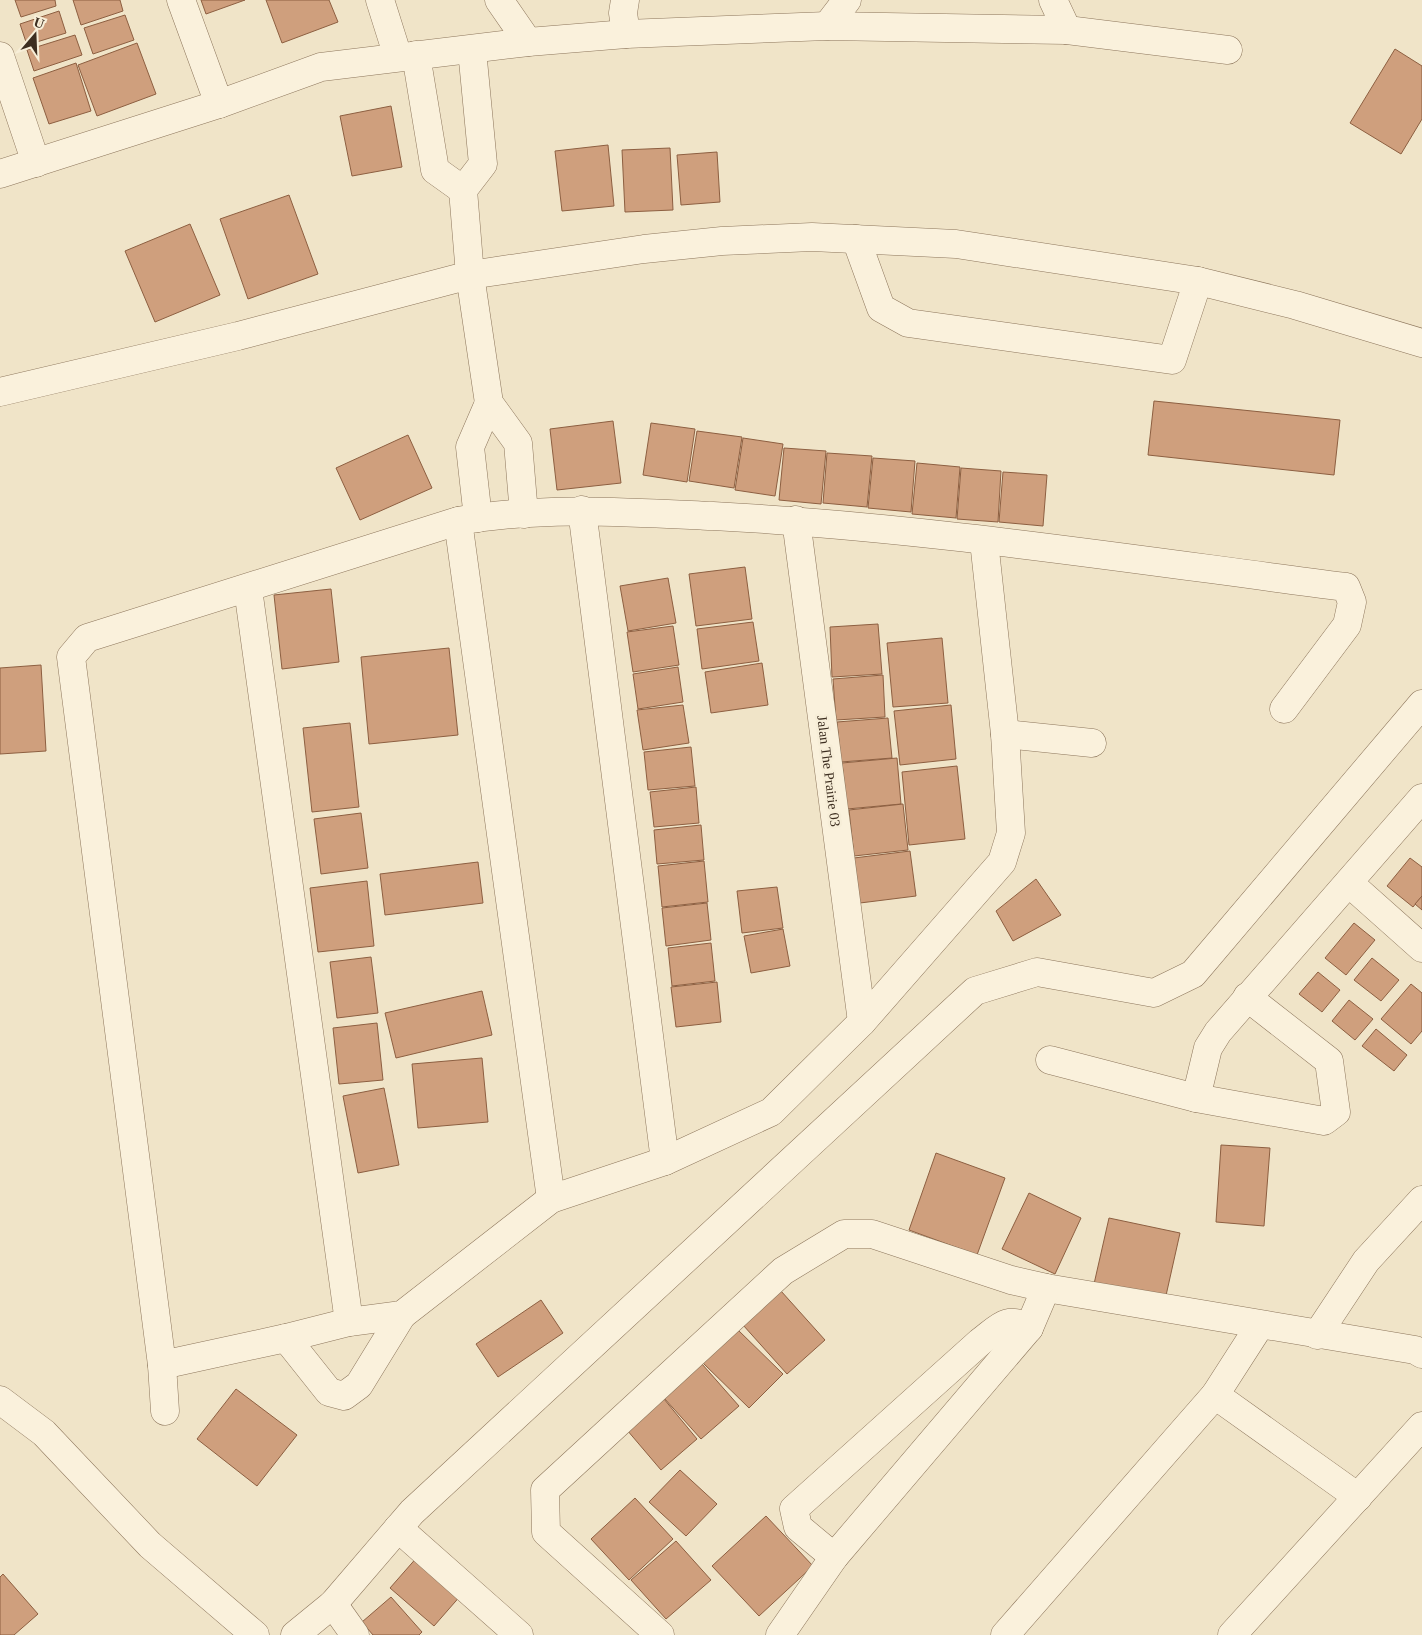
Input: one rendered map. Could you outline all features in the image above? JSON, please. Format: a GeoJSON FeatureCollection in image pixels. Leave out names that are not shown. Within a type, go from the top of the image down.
{"type":"FeatureCollection","features":[{"type":"Feature","properties":{"kind":"street"},"geometry":{"type":"LineString","coordinates":[[181,0],[219,104]]}},
{"type":"Feature","properties":{"kind":"street"},"geometry":{"type":"LineString","coordinates":[[380,0],[407,56],[436,170],[463,190]]}},
{"type":"Feature","properties":{"kind":"street"},"geometry":{"type":"LineString","coordinates":[[499,0],[528,42]]}},
{"type":"Feature","properties":{"kind":"street"},"geometry":{"type":"LineString","coordinates":[[625,0],[623,13],[626,34]]}},
{"type":"Feature","properties":{"kind":"street"},"geometry":{"type":"LineString","coordinates":[[827,26],[847,0]]}},
{"type":"Feature","properties":{"kind":"street"},"geometry":{"type":"LineString","coordinates":[[1053,0],[1067,30]]}},
{"type":"Feature","properties":{"kind":"street"},"geometry":{"type":"LineString","coordinates":[[0,174],[219,104],[321,66],[528,42],[626,34],[827,26],[1067,30],[1228,50]]}},
{"type":"Feature","properties":{"kind":"street"},"geometry":{"type":"LineString","coordinates":[[472,50],[483,164],[463,190],[470,275],[489,403],[518,443],[524,514]]}},
{"type":"Feature","properties":{"kind":"street"},"geometry":{"type":"LineString","coordinates":[[0,56],[36,163]]}},
{"type":"Feature","properties":{"kind":"street"},"geometry":{"type":"LineString","coordinates":[[0,392],[238,336],[470,275],[644,249],[722,241],[812,237],[956,244],[1198,281],[1295,305],[1422,343]]}},
{"type":"Feature","properties":{"kind":"street"},"geometry":{"type":"LineString","coordinates":[[856,239],[881,308],[908,322],[1172,360],[1198,281]]}},
{"type":"Feature","properties":{"kind":"street"},"geometry":{"type":"LineString","coordinates":[[489,403],[470,447],[468,519],[551,1199]]}},
{"type":"Feature","properties":{"kind":"street"},"geometry":{"type":"LineString","coordinates":[[582,510],[665,1162]]}},
{"type":"Feature","properties":{"kind":"street"},"geometry":{"type":"LineString","coordinates":[[165,1411],[162,1365],[71,657],[87,638],[468,519],[582,510],[796,520],[984,541],[1346,587],[1352,602],[1347,624],[1284,709]]}},
{"type":"Feature","properties":{"kind":"street","name":"Jalan The Prairie 03"},"geometry":{"type":"LineString","coordinates":[[796,520],[862,1022]]}},
{"type":"Feature","properties":{"kind":"street"},"geometry":{"type":"LineString","coordinates":[[286,1338],[329,1392],[344,1396],[359,1385],[402,1315],[551,1199],[665,1162],[771,1112],[862,1022],[1002,862],[1012,833],[1005,734],[984,541]]}},
{"type":"Feature","properties":{"kind":"street"},"geometry":{"type":"LineString","coordinates":[[248,589],[348,1322]]}},
{"type":"Feature","properties":{"kind":"street"},"geometry":{"type":"LineString","coordinates":[[295,1635],[333,1604],[398,1528],[434,1492],[975,991],[1037,972],[1154,993],[1193,974],[1422,704]]}},
{"type":"Feature","properties":{"kind":"street"},"geometry":{"type":"LineString","coordinates":[[1005,734],[1092,744]]}},
{"type":"Feature","properties":{"kind":"street"},"geometry":{"type":"LineString","coordinates":[[1196,1098],[1208,1048],[1218,1032],[1422,798]]}},
{"type":"Feature","properties":{"kind":"street"},"geometry":{"type":"LineString","coordinates":[[1349,884],[1422,948]]}},
{"type":"Feature","properties":{"kind":"street"},"geometry":{"type":"LineString","coordinates":[[1050,1060],[1196,1098],[1324,1121],[1336,1112],[1329,1062],[1248,997]]}},
{"type":"Feature","properties":{"kind":"street"},"geometry":{"type":"LineString","coordinates":[[1317,1335],[1366,1260],[1422,1200]]}},
{"type":"Feature","properties":{"kind":"street"},"geometry":{"type":"LineString","coordinates":[[660,1635],[546,1532],[545,1490],[783,1271],[844,1234],[872,1234],[1011,1280],[1046,1288],[1317,1335],[1416,1350],[1422,1354]]}},
{"type":"Feature","properties":{"kind":"street"},"geometry":{"type":"LineString","coordinates":[[780,1635],[834,1557],[1029,1328],[1046,1288]]}},
{"type":"Feature","properties":{"kind":"street"},"geometry":{"type":"LineString","coordinates":[[162,1365],[286,1338],[348,1322],[402,1315]]}},
{"type":"Feature","properties":{"kind":"street"},"geometry":{"type":"LineString","coordinates":[[834,1557],[798,1527],[794,1509],[980,1342],[1008,1322],[1018,1322],[1029,1328]]}},
{"type":"Feature","properties":{"kind":"street"},"geometry":{"type":"LineString","coordinates":[[1005,1635],[1215,1395],[1260,1325]]}},
{"type":"Feature","properties":{"kind":"street"},"geometry":{"type":"LineString","coordinates":[[1215,1395],[1358,1497]]}},
{"type":"Feature","properties":{"kind":"street"},"geometry":{"type":"LineString","coordinates":[[0,1400],[44,1433],[150,1545],[255,1635]]}},
{"type":"Feature","properties":{"kind":"street"},"geometry":{"type":"LineString","coordinates":[[1232,1635],[1422,1426]]}},
{"type":"Feature","properties":{"kind":"street"},"geometry":{"type":"LineString","coordinates":[[398,1528],[519,1635]]}},
{"type":"Feature","properties":{"kind":"street"},"geometry":{"type":"LineString","coordinates":[[333,1604],[355,1635]]}},
{"type":"Feature","properties":{"kind":"building"},"geometry":{"type":"Polygon","coordinates":[[[15,0],[55,0],[56,6],[21,17],[15,0]]]}},
{"type":"Feature","properties":{"kind":"building"},"geometry":{"type":"Polygon","coordinates":[[[73,0],[120,0],[123,11],[81,25],[73,0]]]}},
{"type":"Feature","properties":{"kind":"building"},"geometry":{"type":"Polygon","coordinates":[[[201,0],[245,0],[206,14],[201,0]]]}},
{"type":"Feature","properties":{"kind":"building"},"geometry":{"type":"Polygon","coordinates":[[[266,0],[329,0],[338,22],[282,43],[266,0]]]}},
{"type":"Feature","properties":{"kind":"building"},"geometry":{"type":"Polygon","coordinates":[[[59,11],[66,33],[27,45],[20,24],[59,11]]]}},
{"type":"Feature","properties":{"kind":"building"},"geometry":{"type":"Polygon","coordinates":[[[125,15],[134,40],[93,54],[84,28],[125,15]]]}},
{"type":"Feature","properties":{"kind":"building"},"geometry":{"type":"Polygon","coordinates":[[[75,35],[82,55],[34,71],[27,50],[75,35]]]}},
{"type":"Feature","properties":{"kind":"building"},"geometry":{"type":"Polygon","coordinates":[[[137,43],[156,94],[97,116],[78,65],[137,43]]]}},
{"type":"Feature","properties":{"kind":"building"},"geometry":{"type":"Polygon","coordinates":[[[1395,49],[1422,66],[1422,119],[1401,154],[1350,123],[1395,49]]]}},
{"type":"Feature","properties":{"kind":"building"},"geometry":{"type":"Polygon","coordinates":[[[76,63],[91,111],[49,124],[33,78],[76,63]]]}},
{"type":"Feature","properties":{"kind":"building"},"geometry":{"type":"Polygon","coordinates":[[[391,106],[402,167],[352,176],[340,116],[391,106]]]}},
{"type":"Feature","properties":{"kind":"building"},"geometry":{"type":"Polygon","coordinates":[[[608,145],[614,206],[562,211],[555,151],[608,145]]]}},
{"type":"Feature","properties":{"kind":"building"},"geometry":{"type":"Polygon","coordinates":[[[670,148],[673,210],[625,212],[622,150],[670,148]]]}},
{"type":"Feature","properties":{"kind":"building"},"geometry":{"type":"Polygon","coordinates":[[[717,152],[720,202],[681,205],[677,155],[717,152]]]}},
{"type":"Feature","properties":{"kind":"building"},"geometry":{"type":"Polygon","coordinates":[[[289,195],[318,274],[248,299],[220,219],[289,195]]]}},
{"type":"Feature","properties":{"kind":"building"},"geometry":{"type":"Polygon","coordinates":[[[190,224],[220,295],[155,322],[125,251],[190,224]]]}},
{"type":"Feature","properties":{"kind":"building"},"geometry":{"type":"Polygon","coordinates":[[[1154,401],[1340,420],[1334,475],[1148,455],[1154,401]]]}},
{"type":"Feature","properties":{"kind":"building"},"geometry":{"type":"Polygon","coordinates":[[[613,421],[621,483],[557,490],[550,429],[613,421]]]}},
{"type":"Feature","properties":{"kind":"building"},"geometry":{"type":"Polygon","coordinates":[[[651,423],[695,429],[687,482],[643,475],[651,423]]]}},
{"type":"Feature","properties":{"kind":"building"},"geometry":{"type":"Polygon","coordinates":[[[697,431],[742,437],[734,488],[689,481],[697,431]]]}},
{"type":"Feature","properties":{"kind":"building"},"geometry":{"type":"Polygon","coordinates":[[[408,435],[432,488],[360,520],[336,468],[408,435]]]}},
{"type":"Feature","properties":{"kind":"building"},"geometry":{"type":"Polygon","coordinates":[[[743,438],[783,444],[775,496],[735,490],[743,438]]]}},
{"type":"Feature","properties":{"kind":"building"},"geometry":{"type":"Polygon","coordinates":[[[784,448],[826,451],[821,504],[779,500],[784,448]]]}},
{"type":"Feature","properties":{"kind":"building"},"geometry":{"type":"Polygon","coordinates":[[[827,453],[872,456],[867,507],[823,503],[827,453]]]}},
{"type":"Feature","properties":{"kind":"building"},"geometry":{"type":"Polygon","coordinates":[[[873,458],[915,461],[911,512],[868,508],[873,458]]]}},
{"type":"Feature","properties":{"kind":"building"},"geometry":{"type":"Polygon","coordinates":[[[917,463],[960,467],[956,518],[912,514],[917,463]]]}},
{"type":"Feature","properties":{"kind":"building"},"geometry":{"type":"Polygon","coordinates":[[[961,468],[1001,471],[998,522],[957,519],[961,468]]]}},
{"type":"Feature","properties":{"kind":"building"},"geometry":{"type":"Polygon","coordinates":[[[1003,472],[1047,475],[1043,526],[999,522],[1003,472]]]}},
{"type":"Feature","properties":{"kind":"building"},"geometry":{"type":"Polygon","coordinates":[[[745,567],[752,619],[696,626],[689,574],[745,567]]]}},
{"type":"Feature","properties":{"kind":"building"},"geometry":{"type":"Polygon","coordinates":[[[668,578],[676,623],[628,631],[620,586],[668,578]]]}},
{"type":"Feature","properties":{"kind":"building"},"geometry":{"type":"Polygon","coordinates":[[[331,589],[339,662],[282,669],[274,595],[331,589]]]}},
{"type":"Feature","properties":{"kind":"building"},"geometry":{"type":"Polygon","coordinates":[[[753,622],[759,661],[702,669],[697,629],[753,622]]]}},
{"type":"Feature","properties":{"kind":"building"},"geometry":{"type":"Polygon","coordinates":[[[878,624],[882,674],[832,677],[830,627],[878,624]]]}},
{"type":"Feature","properties":{"kind":"building"},"geometry":{"type":"Polygon","coordinates":[[[673,626],[679,665],[633,672],[627,632],[673,626]]]}},
{"type":"Feature","properties":{"kind":"building"},"geometry":{"type":"Polygon","coordinates":[[[942,638],[948,703],[893,707],[887,643],[942,638]]]}},
{"type":"Feature","properties":{"kind":"building"},"geometry":{"type":"Polygon","coordinates":[[[449,648],[458,735],[369,744],[361,657],[449,648]]]}},
{"type":"Feature","properties":{"kind":"building"},"geometry":{"type":"Polygon","coordinates":[[[762,663],[768,705],[711,713],[705,672],[762,663]]]}},
{"type":"Feature","properties":{"kind":"building"},"geometry":{"type":"Polygon","coordinates":[[[41,665],[46,751],[0,754],[0,668],[41,665]]]}},
{"type":"Feature","properties":{"kind":"building"},"geometry":{"type":"Polygon","coordinates":[[[678,667],[683,702],[638,709],[633,674],[678,667]]]}},
{"type":"Feature","properties":{"kind":"building"},"geometry":{"type":"Polygon","coordinates":[[[883,675],[885,717],[836,720],[833,679],[883,675]]]}},
{"type":"Feature","properties":{"kind":"building"},"geometry":{"type":"Polygon","coordinates":[[[683,705],[689,743],[643,750],[637,710],[683,705]]]}},
{"type":"Feature","properties":{"kind":"building"},"geometry":{"type":"Polygon","coordinates":[[[951,705],[956,759],[900,765],[894,711],[951,705]]]}},
{"type":"Feature","properties":{"kind":"building"},"geometry":{"type":"Polygon","coordinates":[[[888,718],[892,758],[841,762],[837,722],[888,718]]]}},
{"type":"Feature","properties":{"kind":"building"},"geometry":{"type":"Polygon","coordinates":[[[350,723],[359,807],[312,812],[303,728],[350,723]]]}},
{"type":"Feature","properties":{"kind":"building"},"geometry":{"type":"Polygon","coordinates":[[[691,747],[695,786],[648,790],[644,752],[691,747]]]}},
{"type":"Feature","properties":{"kind":"building"},"geometry":{"type":"Polygon","coordinates":[[[897,758],[901,804],[847,809],[842,763],[897,758]]]}},
{"type":"Feature","properties":{"kind":"building"},"geometry":{"type":"Polygon","coordinates":[[[957,766],[965,839],[909,845],[902,772],[957,766]]]}},
{"type":"Feature","properties":{"kind":"building"},"geometry":{"type":"Polygon","coordinates":[[[696,787],[699,823],[654,827],[650,792],[696,787]]]}},
{"type":"Feature","properties":{"kind":"building"},"geometry":{"type":"Polygon","coordinates":[[[903,804],[908,850],[854,856],[849,810],[903,804]]]}},
{"type":"Feature","properties":{"kind":"building"},"geometry":{"type":"Polygon","coordinates":[[[361,813],[368,868],[321,874],[314,819],[361,813]]]}},
{"type":"Feature","properties":{"kind":"building"},"geometry":{"type":"Polygon","coordinates":[[[701,825],[704,860],[657,864],[654,830],[701,825]]]}},
{"type":"Feature","properties":{"kind":"building"},"geometry":{"type":"Polygon","coordinates":[[[910,851],[916,896],[860,903],[854,858],[910,851]]]}},
{"type":"Feature","properties":{"kind":"building"},"geometry":{"type":"Polygon","coordinates":[[[1410,858],[1422,867],[1422,896],[1413,907],[1387,886],[1410,858]]]}},
{"type":"Feature","properties":{"kind":"building"},"geometry":{"type":"Polygon","coordinates":[[[704,861],[708,902],[662,907],[658,866],[704,861]]]}},
{"type":"Feature","properties":{"kind":"building"},"geometry":{"type":"Polygon","coordinates":[[[478,862],[483,903],[385,915],[380,874],[478,862]]]}},
{"type":"Feature","properties":{"kind":"building"},"geometry":{"type":"Polygon","coordinates":[[[1036,879],[1061,915],[1013,941],[996,911],[1036,879]]]}},
{"type":"Feature","properties":{"kind":"building"},"geometry":{"type":"Polygon","coordinates":[[[367,881],[374,946],[318,952],[310,888],[367,881]]]}},
{"type":"Feature","properties":{"kind":"building"},"geometry":{"type":"Polygon","coordinates":[[[777,887],[783,928],[742,933],[737,891],[777,887]]]}},
{"type":"Feature","properties":{"kind":"building"},"geometry":{"type":"Polygon","coordinates":[[[1422,896],[1422,910],[1415,904],[1422,896]]]}},
{"type":"Feature","properties":{"kind":"building"},"geometry":{"type":"Polygon","coordinates":[[[707,903],[711,940],[666,946],[662,908],[707,903]]]}},
{"type":"Feature","properties":{"kind":"building"},"geometry":{"type":"Polygon","coordinates":[[[1354,923],[1375,940],[1346,975],[1325,958],[1354,923]]]}},
{"type":"Feature","properties":{"kind":"building"},"geometry":{"type":"Polygon","coordinates":[[[783,929],[790,966],[751,973],[744,936],[783,929]]]}},
{"type":"Feature","properties":{"kind":"building"},"geometry":{"type":"Polygon","coordinates":[[[711,943],[715,981],[672,986],[668,948],[711,943]]]}},
{"type":"Feature","properties":{"kind":"building"},"geometry":{"type":"Polygon","coordinates":[[[371,957],[378,1013],[337,1018],[330,962],[371,957]]]}},
{"type":"Feature","properties":{"kind":"building"},"geometry":{"type":"Polygon","coordinates":[[[1372,958],[1399,980],[1381,1001],[1354,980],[1372,958]]]}},
{"type":"Feature","properties":{"kind":"building"},"geometry":{"type":"Polygon","coordinates":[[[1318,972],[1340,990],[1322,1012],[1299,994],[1318,972]]]}},
{"type":"Feature","properties":{"kind":"building"},"geometry":{"type":"Polygon","coordinates":[[[717,982],[721,1022],[676,1027],[671,987],[717,982]]]}},
{"type":"Feature","properties":{"kind":"building"},"geometry":{"type":"Polygon","coordinates":[[[1411,984],[1422,993],[1422,1031],[1411,1044],[1381,1019],[1411,984]]]}},
{"type":"Feature","properties":{"kind":"building"},"geometry":{"type":"Polygon","coordinates":[[[482,991],[492,1035],[396,1058],[385,1013],[482,991]]]}},
{"type":"Feature","properties":{"kind":"building"},"geometry":{"type":"Polygon","coordinates":[[[1349,1000],[1373,1019],[1355,1040],[1332,1021],[1349,1000]]]}},
{"type":"Feature","properties":{"kind":"building"},"geometry":{"type":"Polygon","coordinates":[[[377,1023],[383,1080],[339,1084],[333,1028],[377,1023]]]}},
{"type":"Feature","properties":{"kind":"building"},"geometry":{"type":"Polygon","coordinates":[[[1376,1029],[1407,1055],[1394,1071],[1362,1046],[1376,1029]]]}},
{"type":"Feature","properties":{"kind":"building"},"geometry":{"type":"Polygon","coordinates":[[[482,1058],[488,1122],[418,1128],[412,1064],[482,1058]]]}},
{"type":"Feature","properties":{"kind":"building"},"geometry":{"type":"Polygon","coordinates":[[[384,1088],[399,1165],[358,1173],[343,1096],[384,1088]]]}},
{"type":"Feature","properties":{"kind":"building"},"geometry":{"type":"Polygon","coordinates":[[[1221,1145],[1270,1148],[1264,1226],[1216,1222],[1221,1145]]]}},
{"type":"Feature","properties":{"kind":"building"},"geometry":{"type":"Polygon","coordinates":[[[936,1153],[1005,1178],[977,1255],[909,1230],[936,1153]]]}},
{"type":"Feature","properties":{"kind":"building"},"geometry":{"type":"Polygon","coordinates":[[[1029,1193],[1081,1218],[1055,1274],[1002,1249],[1029,1193]]]}},
{"type":"Feature","properties":{"kind":"building"},"geometry":{"type":"Polygon","coordinates":[[[1109,1218],[1180,1233],[1165,1300],[1094,1284],[1109,1218]]]}},
{"type":"Feature","properties":{"kind":"building"},"geometry":{"type":"Polygon","coordinates":[[[781,1291],[825,1340],[787,1374],[743,1325],[781,1291]]]}},
{"type":"Feature","properties":{"kind":"building"},"geometry":{"type":"Polygon","coordinates":[[[541,1300],[563,1333],[498,1377],[476,1344],[541,1300]]]}},
{"type":"Feature","properties":{"kind":"building"},"geometry":{"type":"Polygon","coordinates":[[[737,1329],[783,1374],[749,1408],[703,1363],[737,1329]]]}},
{"type":"Feature","properties":{"kind":"building"},"geometry":{"type":"Polygon","coordinates":[[[702,1364],[739,1406],[701,1439],[664,1398],[702,1364]]]}},
{"type":"Feature","properties":{"kind":"building"},"geometry":{"type":"Polygon","coordinates":[[[236,1389],[297,1435],[257,1486],[197,1439],[236,1389]]]}},
{"type":"Feature","properties":{"kind":"building"},"geometry":{"type":"Polygon","coordinates":[[[664,1399],[697,1439],[661,1470],[627,1430],[664,1399]]]}},
{"type":"Feature","properties":{"kind":"building"},"geometry":{"type":"Polygon","coordinates":[[[680,1470],[717,1504],[686,1536],[649,1502],[680,1470]]]}},
{"type":"Feature","properties":{"kind":"building"},"geometry":{"type":"Polygon","coordinates":[[[635,1498],[673,1539],[629,1580],[591,1539],[635,1498]]]}},
{"type":"Feature","properties":{"kind":"building"},"geometry":{"type":"Polygon","coordinates":[[[766,1516],[813,1566],[759,1616],[712,1566],[766,1516]]]}},
{"type":"Feature","properties":{"kind":"building"},"geometry":{"type":"Polygon","coordinates":[[[676,1541],[711,1580],[666,1619],[631,1580],[676,1541]]]}},
{"type":"Feature","properties":{"kind":"building"},"geometry":{"type":"Polygon","coordinates":[[[419,1555],[462,1594],[434,1626],[390,1588],[419,1555]]]}},
{"type":"Feature","properties":{"kind":"building"},"geometry":{"type":"Polygon","coordinates":[[[3,1574],[38,1614],[14,1635],[0,1635],[0,1577],[3,1574]]]}},
{"type":"Feature","properties":{"kind":"building"},"geometry":{"type":"Polygon","coordinates":[[[391,1597],[422,1632],[419,1635],[373,1635],[362,1622],[391,1597]]]}}]}
